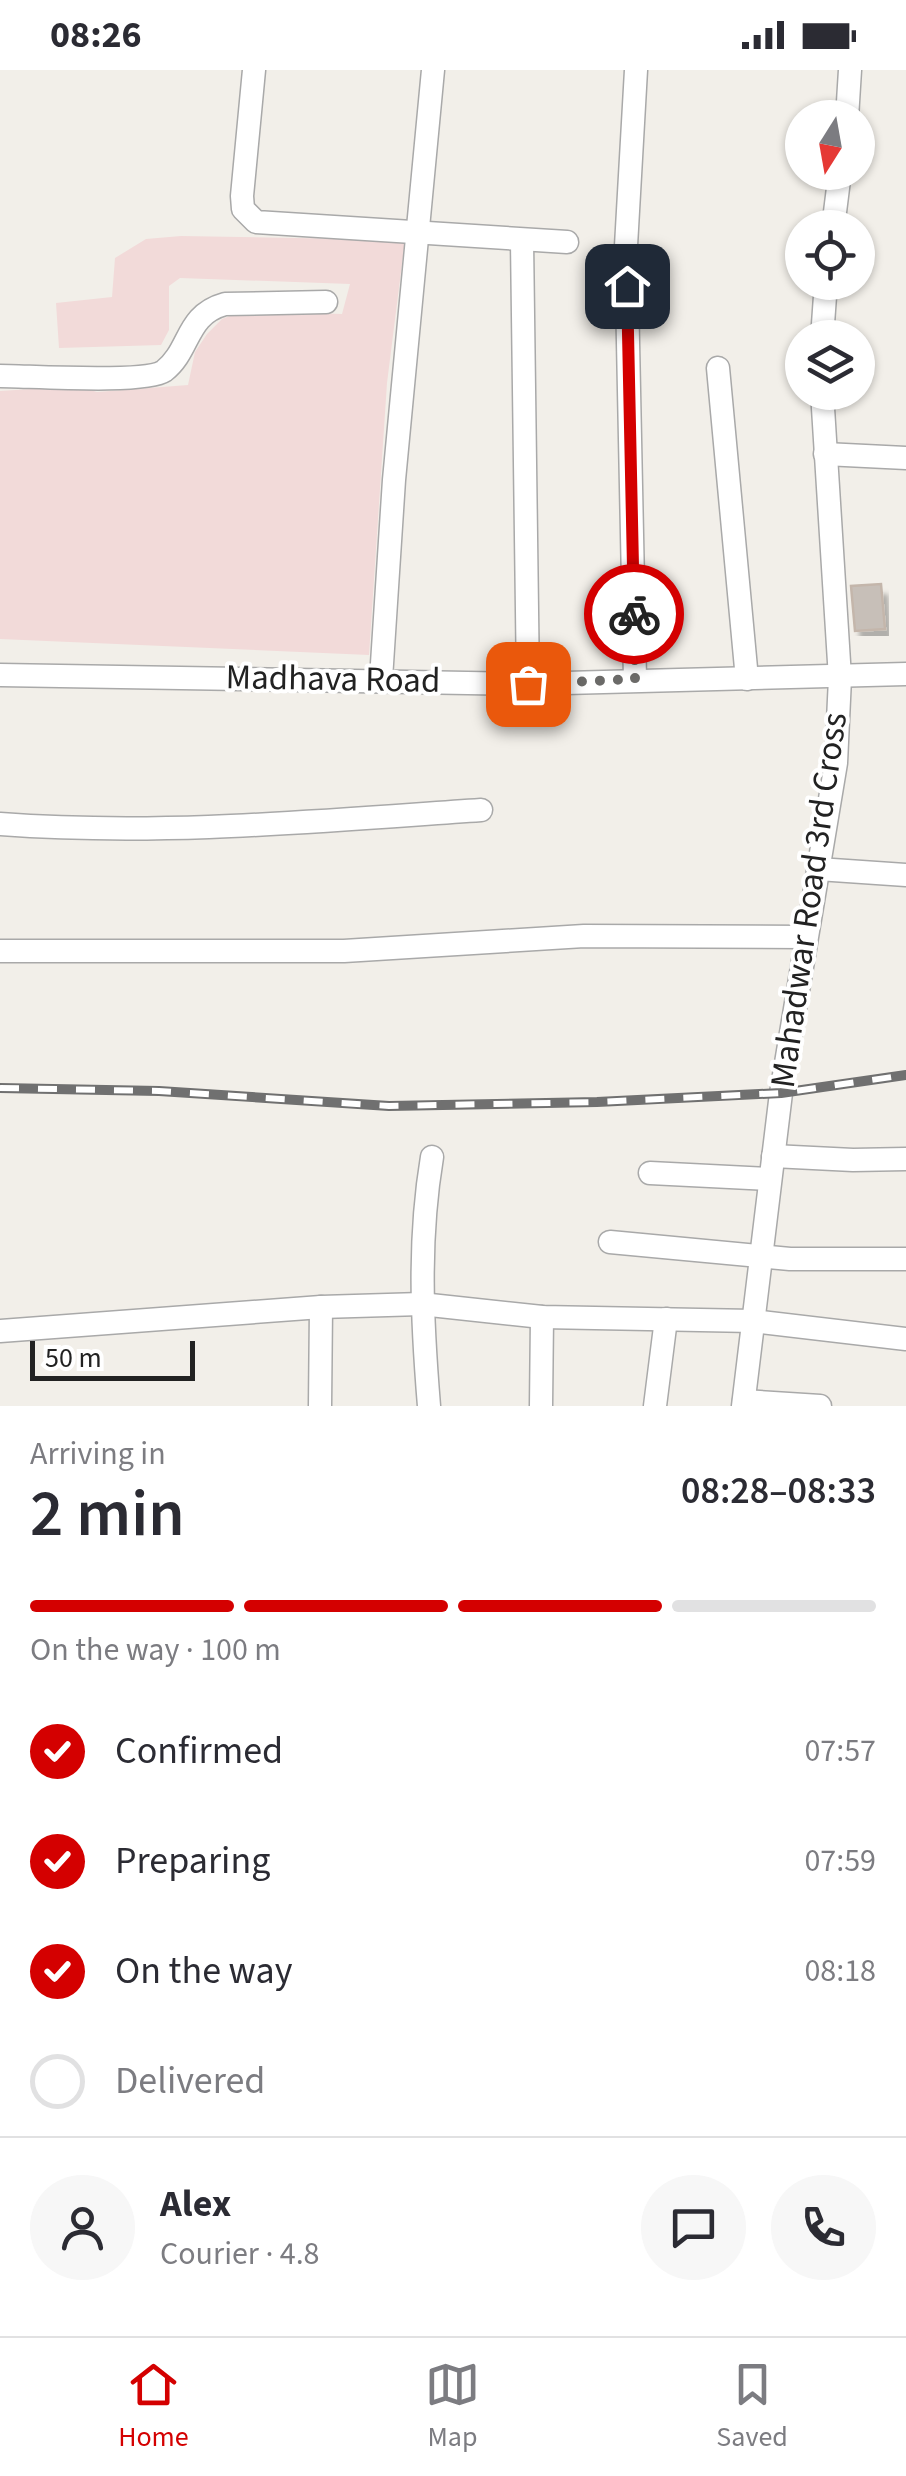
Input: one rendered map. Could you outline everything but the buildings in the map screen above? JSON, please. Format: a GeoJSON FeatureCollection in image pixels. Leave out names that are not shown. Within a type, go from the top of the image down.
{"type":"FeatureCollection","features":[{"type":"Feature","properties":{"kind":"street"},"geometry":{"type":"LineString","coordinates":[[254,70],[242,196],[248,218],[256,222],[567,242]]}},
{"type":"Feature","properties":{"kind":"street"},"geometry":{"type":"LineString","coordinates":[[381,679],[394,480],[434,70]]}},
{"type":"Feature","properties":{"kind":"street"},"geometry":{"type":"LineString","coordinates":[[635,679],[626,246],[636,70]]}},
{"type":"Feature","properties":{"kind":"street"},"geometry":{"type":"LineString","coordinates":[[848,100],[850,70]]}},
{"type":"Feature","properties":{"kind":"street"},"geometry":{"type":"LineString","coordinates":[[522,241],[528,684]]}},
{"type":"Feature","properties":{"kind":"street"},"geometry":{"type":"LineString","coordinates":[[0,376],[135,378],[159,374],[173,362],[198,319],[210,308],[225,304],[326,302]]}},
{"type":"Feature","properties":{"kind":"street"},"geometry":{"type":"LineString","coordinates":[[718,368],[747,679]]}},
{"type":"Feature","properties":{"kind":"street","name":"Mahadwar Road 3rd Cross"},"geometry":{"type":"LineString","coordinates":[[744,1404],[772,1167],[836,763],[840,678],[823,410]]}},
{"type":"Feature","properties":{"kind":"street"},"geometry":{"type":"LineString","coordinates":[[826,454],[906,458]]}},
{"type":"Feature","properties":{"kind":"street","name":"Madhava Road"},"geometry":{"type":"LineString","coordinates":[[0,676],[528,684],[906,674]]}},
{"type":"Feature","properties":{"kind":"street"},"geometry":{"type":"LineString","coordinates":[[0,824],[50,828],[216,828],[481,810]]}},
{"type":"Feature","properties":{"kind":"street"},"geometry":{"type":"LineString","coordinates":[[818,869],[906,875]]}},
{"type":"Feature","properties":{"kind":"street"},"geometry":{"type":"LineString","coordinates":[[0,951],[344,951],[584,936],[806,937]]}},
{"type":"Feature","properties":{"kind":"street"},"geometry":{"type":"LineString","coordinates":[[429,1406],[421,1304],[424,1209],[432,1157]]}},
{"type":"Feature","properties":{"kind":"street"},"geometry":{"type":"LineString","coordinates":[[650,1173],[906,1159]]}},
{"type":"Feature","properties":{"kind":"street"},"geometry":{"type":"LineString","coordinates":[[610,1242],[761,1256],[906,1259]]}},
{"type":"Feature","properties":{"kind":"street"},"geometry":{"type":"LineString","coordinates":[[0,1332],[321,1307],[421,1304],[542,1317],[753,1322],[906,1339]]}},
{"type":"Feature","properties":{"kind":"street"},"geometry":{"type":"LineString","coordinates":[[320,1406],[321,1307]]}},
{"type":"Feature","properties":{"kind":"street"},"geometry":{"type":"LineString","coordinates":[[541,1406],[542,1317]]}},
{"type":"Feature","properties":{"kind":"street"},"geometry":{"type":"LineString","coordinates":[[656,1406],[666,1319]]}},
{"type":"Feature","properties":{"kind":"street"},"geometry":{"type":"LineString","coordinates":[[744,1404],[820,1406]]}},
{"type":"Feature","properties":{"kind":"shaded area"},"geometry":{"type":"Polygon","coordinates":[[[181,236],[405,240],[387,383],[369,655],[0,639],[0,391],[77,386],[97,392],[188,385],[195,352],[222,319],[243,311],[342,314],[350,284],[180,278],[169,286],[169,330],[161,345],[59,348],[56,303],[112,297],[115,258],[146,239],[181,236]]]}},
{"type":"Feature","properties":{"kind":"railway"},"geometry":{"type":"LineString","coordinates":[[0,1088],[159,1091],[389,1106],[781,1093],[906,1075]]}},
{"type":"Feature","properties":{"kind":"way so far"},"geometry":{"type":"LineString","coordinates":[[528,684],[635,679],[634,614]]}},
{"type":"Feature","properties":{"kind":"route"},"geometry":{"type":"LineString","coordinates":[[627,286],[634,614]]}}]}
